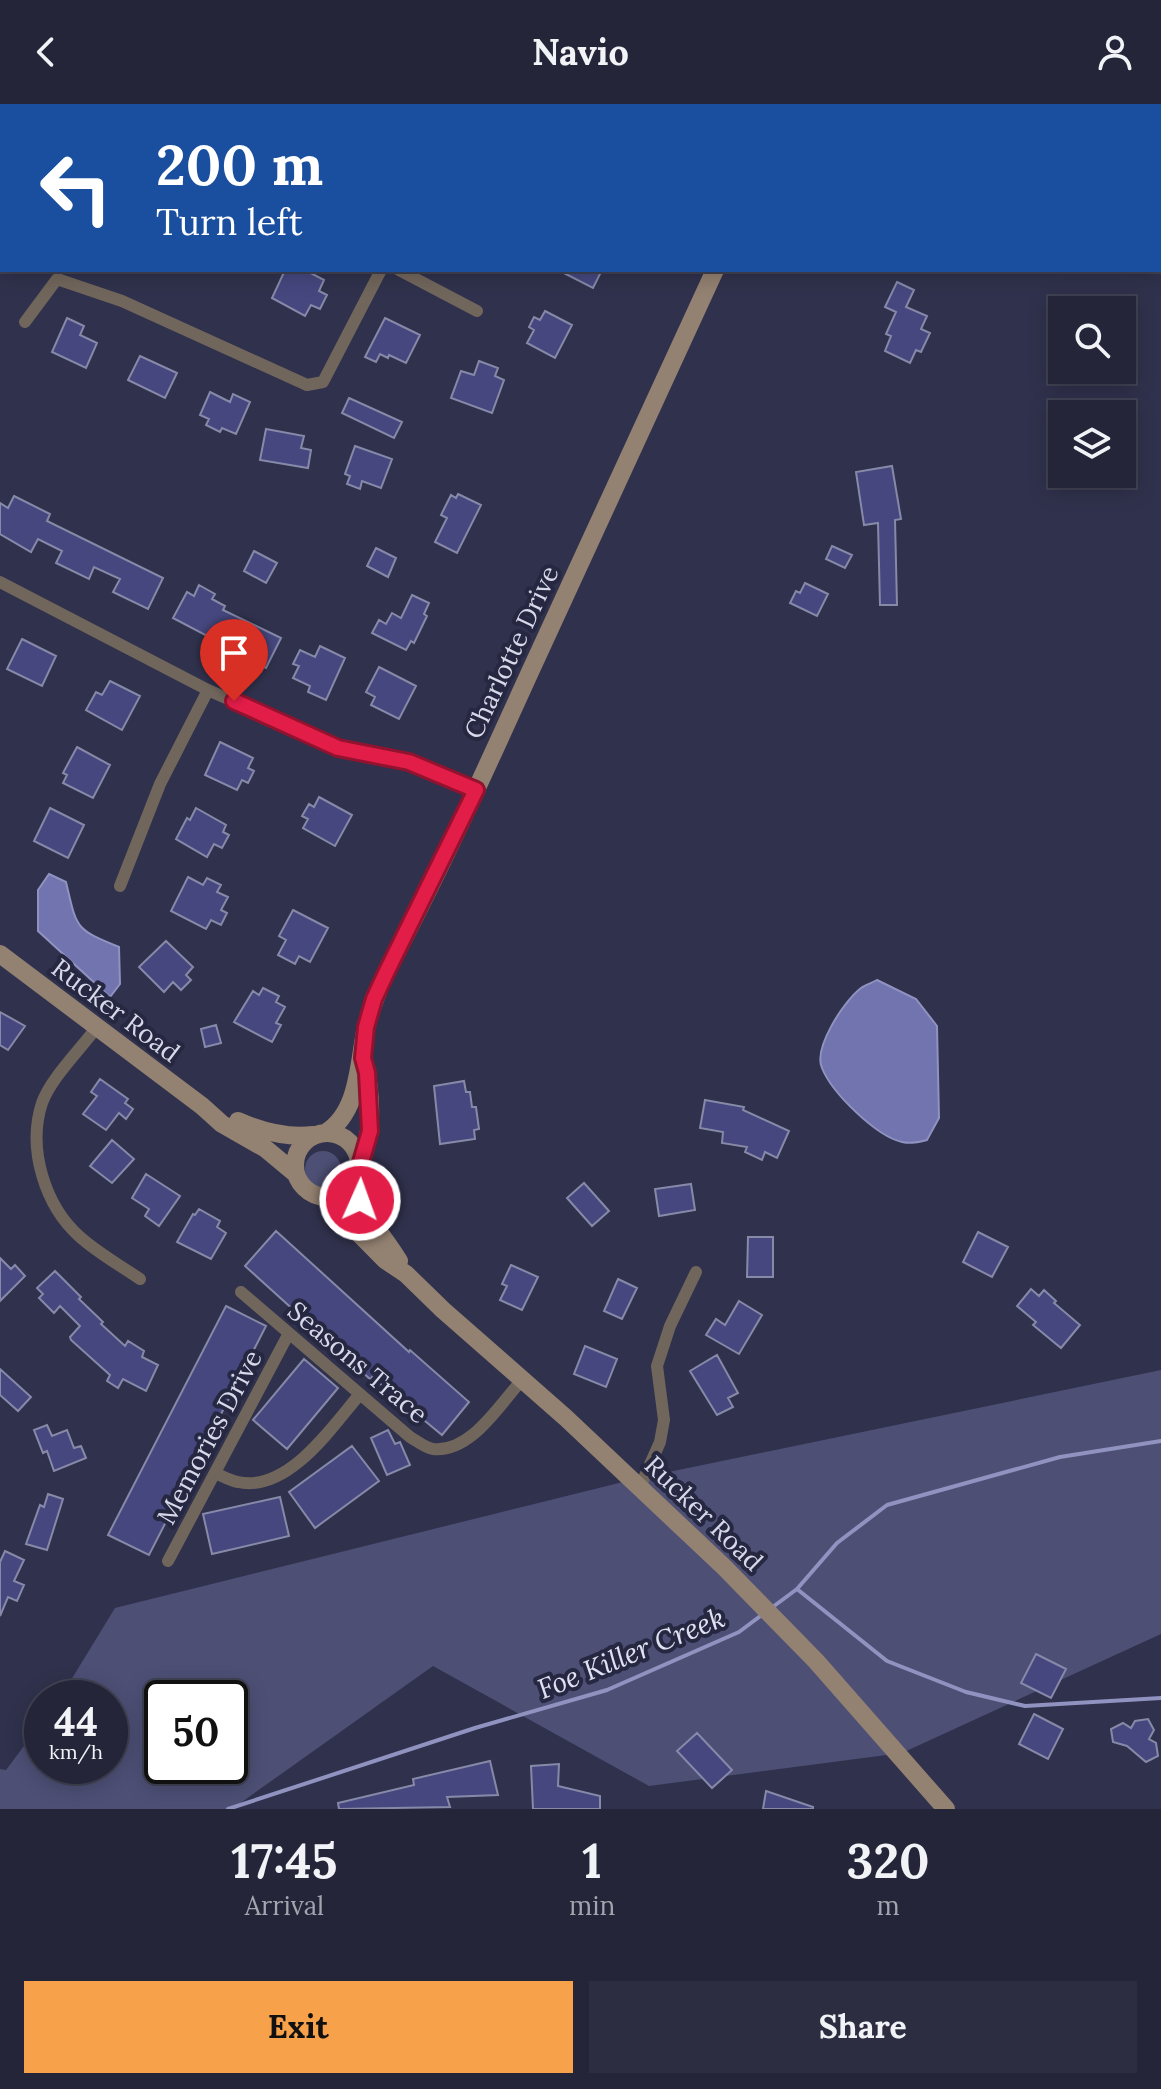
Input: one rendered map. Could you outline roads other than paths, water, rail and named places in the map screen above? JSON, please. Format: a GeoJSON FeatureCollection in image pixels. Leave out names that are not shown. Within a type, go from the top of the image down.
{"type":"FeatureCollection","features":[{"type":"Feature","properties":{"kind":"main road","name":"Charlotte Drive"},"geometry":{"type":"LineString","coordinates":[[321,1134],[341,1119],[349,1104],[363,1058],[366,1027],[374,999],[476,790],[714,272]]}},
{"type":"Feature","properties":{"kind":"main road","name":"Rucker Road"},"geometry":{"type":"LineString","coordinates":[[0,954],[222,1124],[266,1149],[296,1174]]}},
{"type":"Feature","properties":{"kind":"main road","name":"Charlotte Drive"},"geometry":{"type":"LineString","coordinates":[[358,1171],[370,1131],[367,1073],[363,1058]]}},
{"type":"Feature","properties":{"kind":"main road","name":"Rucker Road"},"geometry":{"type":"LineString","coordinates":[[202,1106],[256,1129],[293,1137],[321,1134]]}},
{"type":"Feature","properties":{"kind":"main road"},"geometry":{"type":"LineString","coordinates":[[321,1134],[338,1135],[354,1148],[358,1171],[349,1188],[341,1194],[323,1197],[301,1185],[296,1174],[296,1155],[300,1146],[321,1134]]}},
{"type":"Feature","properties":{"kind":"main road","name":"Rucker Road"},"geometry":{"type":"LineString","coordinates":[[358,1171],[360,1200],[406,1274]]}},
{"type":"Feature","properties":{"kind":"main road","name":"Rucker Road"},"geometry":{"type":"LineString","coordinates":[[323,1197],[385,1260],[406,1274],[640,1487],[748,1592],[886,1738],[946,1809]]}},
{"type":"Feature","properties":{"kind":"street"},"geometry":{"type":"LineString","coordinates":[[25,322],[57,279],[122,301],[307,385],[323,382],[380,272]]}},
{"type":"Feature","properties":{"kind":"street"},"geometry":{"type":"LineString","coordinates":[[403,272],[477,311]]}},
{"type":"Feature","properties":{"kind":"street"},"geometry":{"type":"LineString","coordinates":[[0,582],[208,690],[338,748],[409,762],[476,790]]}},
{"type":"Feature","properties":{"kind":"street"},"geometry":{"type":"LineString","coordinates":[[120,886],[160,784],[208,690]]}},
{"type":"Feature","properties":{"kind":"street"},"geometry":{"type":"LineString","coordinates":[[96,1028],[60,1074],[43,1102],[37,1140],[42,1176],[56,1209],[80,1237],[140,1279]]}},
{"type":"Feature","properties":{"kind":"street"},"geometry":{"type":"LineString","coordinates":[[640,1487],[660,1442],[664,1420],[657,1366],[696,1272]]}},
{"type":"Feature","properties":{"kind":"street","name":"Seasons Trace"},"geometry":{"type":"LineString","coordinates":[[241,1292],[410,1437],[430,1449],[454,1448],[473,1435],[522,1380]]}},
{"type":"Feature","properties":{"kind":"street","name":"Memories Drive"},"geometry":{"type":"LineString","coordinates":[[168,1561],[289,1333]]}},
{"type":"Feature","properties":{"kind":"street"},"geometry":{"type":"LineString","coordinates":[[215,1473],[240,1483],[273,1480],[301,1461],[360,1394]]}},
{"type":"Feature","properties":{"kind":"waterway"},"geometry":{"type":"LineString","coordinates":[[797,1589],[837,1543],[887,1505],[1060,1457],[1161,1441]]}},
{"type":"Feature","properties":{"kind":"waterway","name":"Foe Killer Creek"},"geometry":{"type":"LineString","coordinates":[[770,1609],[797,1589],[887,1661],[966,1692],[1025,1706],[1161,1698]]}},
{"type":"Feature","properties":{"kind":"waterway","name":"Foe Killer Creek"},"geometry":{"type":"LineString","coordinates":[[228,1809],[475,1728],[607,1690],[739,1632],[763,1614]]}}]}
